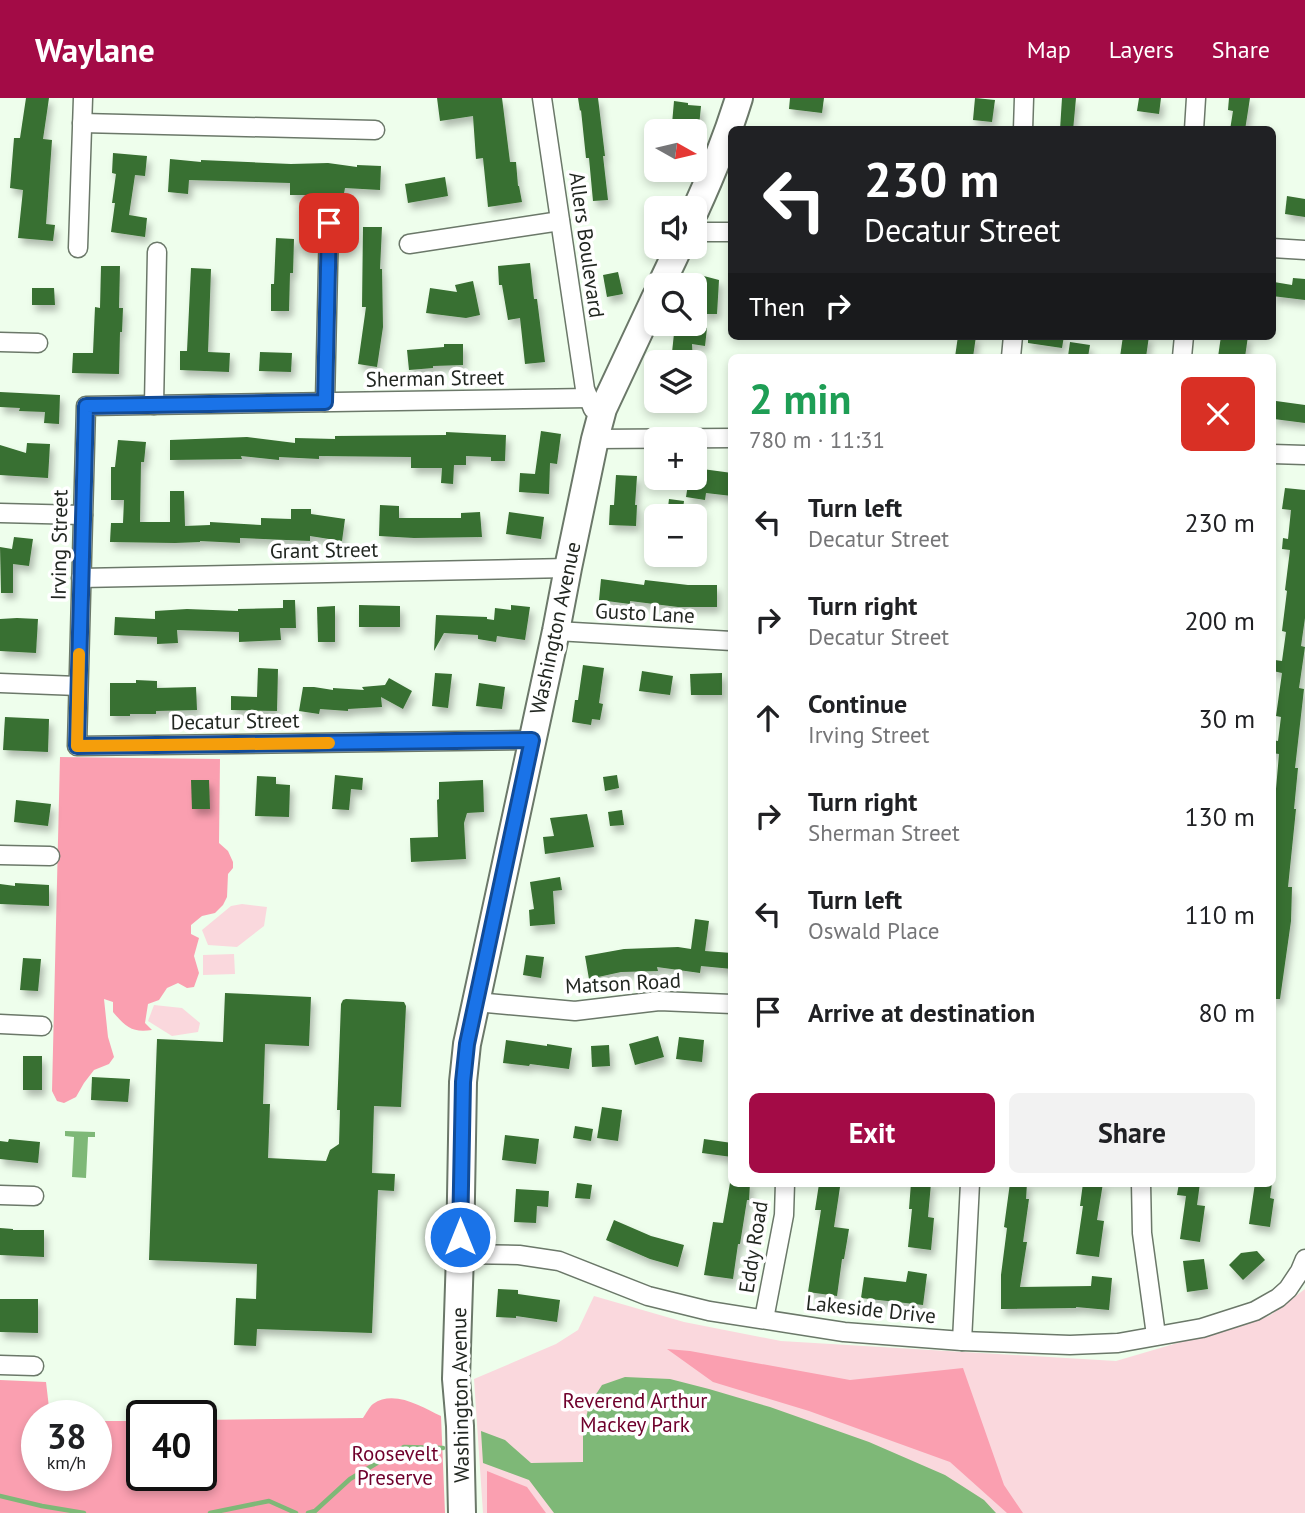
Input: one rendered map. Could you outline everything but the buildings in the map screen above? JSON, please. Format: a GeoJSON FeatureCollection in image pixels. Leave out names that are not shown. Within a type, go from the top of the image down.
{"type":"FeatureCollection","features":[{"type":"Feature","properties":{"kind":"street"},"geometry":{"type":"LineString","coordinates":[[78,248],[83,98]]}},
{"type":"Feature","properties":{"kind":"street","name":"Allers Boulevard"},"geometry":{"type":"LineString","coordinates":[[542,98],[589,398]]}},
{"type":"Feature","properties":{"kind":"street"},"geometry":{"type":"LineString","coordinates":[[731,126],[739,98]]}},
{"type":"Feature","properties":{"kind":"street"},"geometry":{"type":"LineString","coordinates":[[1023,126],[1024,98]]}},
{"type":"Feature","properties":{"kind":"street"},"geometry":{"type":"LineString","coordinates":[[1194,126],[1196,98]]}},
{"type":"Feature","properties":{"kind":"street"},"geometry":{"type":"LineString","coordinates":[[82,123],[375,130]]}},
{"type":"Feature","properties":{"kind":"street"},"geometry":{"type":"LineString","coordinates":[[702,196],[728,133]]}},
{"type":"Feature","properties":{"kind":"street"},"geometry":{"type":"LineString","coordinates":[[409,244],[561,221]]}},
{"type":"Feature","properties":{"kind":"street"},"geometry":{"type":"LineString","coordinates":[[325,402],[329,223]]}},
{"type":"Feature","properties":{"kind":"street"},"geometry":{"type":"LineString","coordinates":[[707,232],[728,232]]}},
{"type":"Feature","properties":{"kind":"street"},"geometry":{"type":"LineString","coordinates":[[1276,248],[1305,250]]}},
{"type":"Feature","properties":{"kind":"street"},"geometry":{"type":"LineString","coordinates":[[154,405],[157,252]]}},
{"type":"Feature","properties":{"kind":"street","name":"Washington Avenue"},"geometry":{"type":"LineString","coordinates":[[462,1513],[456,1379],[463,1082],[467,1044],[597,432],[603,409],[644,322]]}},
{"type":"Feature","properties":{"kind":"street"},"geometry":{"type":"LineString","coordinates":[[0,342],[38,343]]}},
{"type":"Feature","properties":{"kind":"street"},"geometry":{"type":"LineString","coordinates":[[589,398],[597,432],[728,438]]}},
{"type":"Feature","properties":{"kind":"street","name":"Sherman Street"},"geometry":{"type":"LineString","coordinates":[[86,406],[589,398]]}},
{"type":"Feature","properties":{"kind":"street","name":"Irving Street"},"geometry":{"type":"LineString","coordinates":[[78,686],[86,406]]}},
{"type":"Feature","properties":{"kind":"street"},"geometry":{"type":"LineString","coordinates":[[1276,454],[1305,456]]}},
{"type":"Feature","properties":{"kind":"street"},"geometry":{"type":"LineString","coordinates":[[0,513],[83,515]]}},
{"type":"Feature","properties":{"kind":"street","name":"Grant Street"},"geometry":{"type":"LineString","coordinates":[[81,578],[568,568]]}},
{"type":"Feature","properties":{"kind":"street","name":"Gusto Lane"},"geometry":{"type":"LineString","coordinates":[[556,631],[728,641]]}},
{"type":"Feature","properties":{"kind":"street"},"geometry":{"type":"LineString","coordinates":[[0,683],[78,686]]}},
{"type":"Feature","properties":{"kind":"street","name":"Decatur Street"},"geometry":{"type":"LineString","coordinates":[[78,686],[77,746],[532,740]]}},
{"type":"Feature","properties":{"kind":"street"},"geometry":{"type":"LineString","coordinates":[[0,855],[50,856]]}},
{"type":"Feature","properties":{"kind":"street","name":"Matson Road"},"geometry":{"type":"LineString","coordinates":[[476,1003],[575,1011],[659,1002],[728,1004]]}},
{"type":"Feature","properties":{"kind":"street"},"geometry":{"type":"LineString","coordinates":[[0,1024],[43,1026]]}},
{"type":"Feature","properties":{"kind":"street","name":"Eddy Road"},"geometry":{"type":"LineString","coordinates":[[764,1319],[784,1215],[785,1187]]}},
{"type":"Feature","properties":{"kind":"street"},"geometry":{"type":"LineString","coordinates":[[962,1341],[970,1187]]}},
{"type":"Feature","properties":{"kind":"street"},"geometry":{"type":"LineString","coordinates":[[1141,1187],[1143,1233],[1156,1335]]}},
{"type":"Feature","properties":{"kind":"street"},"geometry":{"type":"LineString","coordinates":[[0,1195],[34,1196]]}},
{"type":"Feature","properties":{"kind":"street","name":"Lakeside Drive"},"geometry":{"type":"LineString","coordinates":[[460,1254],[519,1255],[559,1261],[648,1296],[709,1311],[844,1332],[962,1341],[1070,1345],[1118,1343],[1202,1328],[1255,1311],[1279,1298],[1288,1289],[1305,1259]]}},
{"type":"Feature","properties":{"kind":"street"},"geometry":{"type":"LineString","coordinates":[[0,1365],[33,1366]]}},
{"type":"Feature","properties":{"kind":"green space"},"geometry":{"type":"Polygon","coordinates":[[[60,757],[220,759],[219,843],[228,851],[233,862],[233,868],[228,874],[227,897],[223,905],[215,913],[202,916],[191,925],[191,934],[199,938],[194,956],[199,973],[194,987],[187,988],[178,983],[167,988],[159,1000],[148,1004],[145,1023],[152,1030],[139,1031],[130,1028],[113,1012],[113,1002],[104,999],[108,1037],[114,1057],[109,1064],[94,1070],[76,1097],[64,1103],[57,1101],[52,1091],[60,757]]]}},
{"type":"Feature","properties":{"kind":"green space"},"geometry":{"type":"Polygon","coordinates":[[[242,904],[267,907],[264,926],[237,947],[208,945],[202,930],[231,906],[242,904]]]}},
{"type":"Feature","properties":{"kind":"green space"},"geometry":{"type":"Polygon","coordinates":[[[234,954],[235,974],[203,975],[203,955],[234,954]]]}},
{"type":"Feature","properties":{"kind":"green space"},"geometry":{"type":"Polygon","coordinates":[[[154,1005],[182,1008],[200,1023],[198,1032],[172,1036],[148,1021],[154,1005]]]}},
{"type":"Feature","properties":{"kind":"green space","name":"Reverend Arthur Mackey Park"},"geometry":{"type":"Polygon","coordinates":[[[1305,1289],[1305,1513],[483,1513],[474,1379],[556,1344],[578,1330],[594,1296],[684,1322],[781,1341],[1116,1361],[1269,1316],[1305,1289]]]}},
{"type":"Feature","properties":{"kind":"green space"},"geometry":{"type":"Polygon","coordinates":[[[667,1349],[850,1380],[963,1368],[1004,1485],[1023,1513],[1007,1513],[950,1462],[809,1411],[713,1382],[667,1349]]]}},
{"type":"Feature","properties":{"kind":"green space","name":"Roosevelt Preserve"},"geometry":{"type":"Polygon","coordinates":[[[0,1380],[46,1382],[48,1400],[21,1400],[21,1491],[112,1491],[112,1421],[126,1421],[126,1491],[217,1491],[217,1420],[363,1418],[372,1405],[390,1398],[417,1404],[441,1416],[445,1513],[0,1513],[0,1380]]]}},
{"type":"Feature","properties":{"kind":"green space"},"geometry":{"type":"Polygon","coordinates":[[[487,1471],[527,1487],[546,1513],[487,1513],[487,1471]]]}},
{"type":"Feature","properties":{"kind":"shaded area"},"geometry":{"type":"Polygon","coordinates":[[[65,1131],[95,1132],[95,1137],[88,1137],[86,1178],[72,1177],[74,1137],[65,1136],[65,1131]]]}},
{"type":"Feature","properties":{"kind":"shaded area"},"geometry":{"type":"Polygon","coordinates":[[[625,1377],[670,1379],[709,1389],[869,1442],[945,1475],[984,1500],[996,1513],[554,1513],[529,1480],[483,1463],[481,1431],[505,1440],[531,1463],[583,1462],[583,1432],[589,1405],[602,1385],[625,1377]]]}},
{"type":"Feature","properties":{"kind":"waterway"},"geometry":{"type":"LineString","coordinates":[[308,1513],[315,1511],[350,1479],[404,1447],[443,1448]]}},
{"type":"Feature","properties":{"kind":"waterway"},"geometry":{"type":"LineString","coordinates":[[0,1496],[84,1513]]}},
{"type":"Feature","properties":{"kind":"waterway"},"geometry":{"type":"LineString","coordinates":[[210,1513],[269,1501],[296,1513]]}},
{"type":"Feature","properties":{"kind":"slow traffic"},"geometry":{"type":"LineString","coordinates":[[79,654],[77,746],[329,743]]}},
{"type":"Feature","properties":{"kind":"route"},"geometry":{"type":"LineString","coordinates":[[329,223],[325,402],[86,406],[77,746],[532,740],[467,1044],[463,1082],[460,1237]]}}]}
